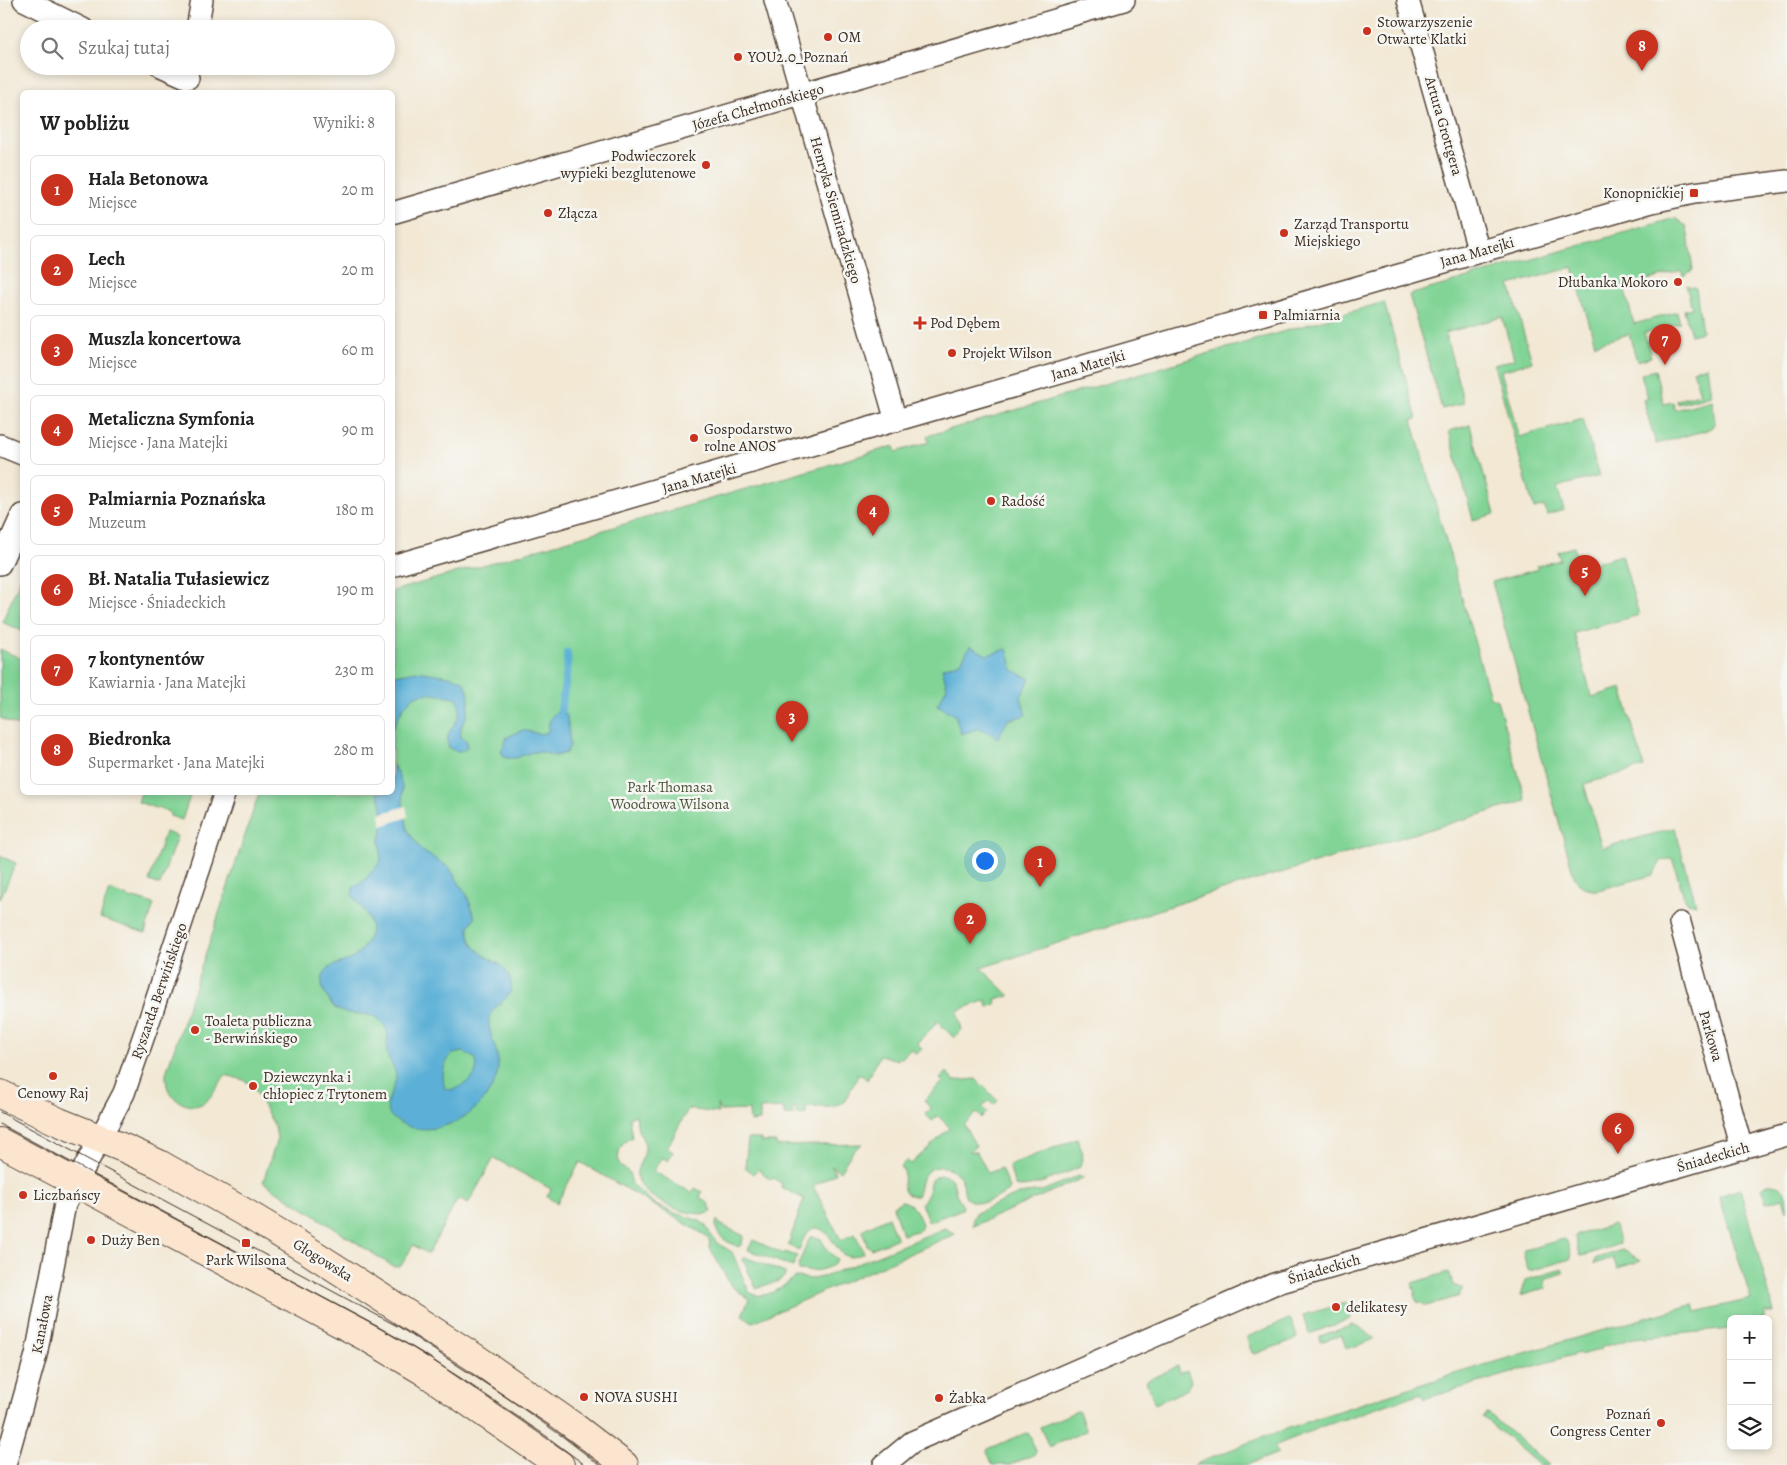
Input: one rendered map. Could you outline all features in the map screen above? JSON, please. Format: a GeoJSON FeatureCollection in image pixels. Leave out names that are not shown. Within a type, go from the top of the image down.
{"type":"FeatureCollection","features":[{"type":"Feature","properties":{"kind":"street"},"geometry":{"type":"LineString","coordinates":[[24,0],[65,20]]}},
{"type":"Feature","properties":{"kind":"street"},"geometry":{"type":"LineString","coordinates":[[199,20],[202,0]]}},
{"type":"Feature","properties":{"kind":"street","name":"Henryka Siemiradzkiego"},"geometry":{"type":"LineString","coordinates":[[775,0],[896,421]]}},
{"type":"Feature","properties":{"kind":"street","name":"Józefa Chełmońskiego"},"geometry":{"type":"LineString","coordinates":[[395,212],[1124,0]]}},
{"type":"Feature","properties":{"kind":"street","name":"Artura Grottgera"},"geometry":{"type":"LineString","coordinates":[[1408,0],[1479,252]]}},
{"type":"Feature","properties":{"kind":"street","name":"Jana Matejki"},"geometry":{"type":"LineString","coordinates":[[395,565],[1652,202],[1694,193],[1787,182]]}},
{"type":"Feature","properties":{"kind":"street"},"geometry":{"type":"LineString","coordinates":[[0,445],[20,453]]}},
{"type":"Feature","properties":{"kind":"street"},"geometry":{"type":"LineString","coordinates":[[0,564],[20,519]]}},
{"type":"Feature","properties":{"kind":"street","name":"Ryszarda Berwińskiego"},"geometry":{"type":"LineString","coordinates":[[76,1182],[124,1092],[224,795]]}},
{"type":"Feature","properties":{"kind":"street","name":"Parkowa"},"geometry":{"type":"LineString","coordinates":[[1680,923],[1742,1149]]}},
{"type":"Feature","properties":{"kind":"street","name":"Głogowska"},"geometry":{"type":"LineString","coordinates":[[0,1094],[59,1122],[101,1138],[159,1164],[310,1251],[474,1357],[573,1426],[624,1465]]}},
{"type":"Feature","properties":{"kind":"street","name":"Śniadeckich"},"geometry":{"type":"LineString","coordinates":[[884,1465],[912,1442],[1274,1284],[1787,1135]]}},
{"type":"Feature","properties":{"kind":"street"},"geometry":{"type":"LineString","coordinates":[[0,1142],[370,1339],[422,1370],[560,1465]]}},
{"type":"Feature","properties":{"kind":"street","name":"Kanałowa"},"geometry":{"type":"LineString","coordinates":[[6,1465],[36,1355],[65,1204],[76,1182]]}},
{"type":"Feature","properties":{"kind":"green space"},"geometry":{"type":"Polygon","coordinates":[[[1675,218],[1687,227],[1693,270],[1683,276],[1681,271],[1624,287],[1634,324],[1677,312],[1680,323],[1644,333],[1651,357],[1637,361],[1629,334],[1595,344],[1573,267],[1510,285],[1532,362],[1501,371],[1519,437],[1583,419],[1599,476],[1557,487],[1564,510],[1547,515],[1544,506],[1534,509],[1494,365],[1514,359],[1502,317],[1445,333],[1464,403],[1442,409],[1409,295],[1675,218]]]}},
{"type":"Feature","properties":{"kind":"green space"},"geometry":{"type":"Polygon","coordinates":[[[1686,285],[1696,288],[1702,332],[1691,335],[1684,310],[1692,308],[1686,285]]]}},
{"type":"Feature","properties":{"kind":"green space","name":"Park Thomasa Woodrowa Wilsona"},"geometry":{"type":"Polygon","coordinates":[[[1384,302],[1417,419],[1412,420],[1490,697],[1497,700],[1526,801],[1195,898],[981,968],[1010,996],[995,999],[996,1004],[988,1007],[986,1000],[957,1011],[962,1030],[954,1038],[937,1021],[917,1043],[922,1049],[916,1054],[911,1049],[898,1060],[880,1055],[867,1080],[863,1076],[856,1074],[858,1076],[844,1102],[831,1107],[806,1107],[806,1114],[797,1115],[796,1108],[793,1108],[794,1115],[784,1115],[784,1108],[760,1109],[760,1121],[750,1122],[749,1110],[720,1111],[717,1104],[718,1113],[688,1109],[667,1148],[673,1152],[668,1161],[662,1157],[653,1171],[692,1193],[695,1188],[702,1192],[700,1197],[708,1203],[712,1212],[703,1214],[681,1211],[648,1193],[637,1177],[645,1152],[644,1141],[638,1130],[636,1115],[629,1118],[632,1137],[624,1142],[618,1157],[620,1166],[629,1172],[632,1185],[656,1205],[700,1221],[706,1226],[717,1243],[732,1252],[749,1292],[755,1295],[774,1292],[796,1277],[813,1279],[826,1276],[945,1228],[955,1234],[753,1322],[742,1315],[749,1299],[731,1286],[705,1235],[580,1162],[557,1203],[547,1197],[551,1189],[494,1158],[468,1204],[458,1199],[428,1254],[413,1245],[401,1266],[394,1267],[263,1182],[277,1139],[275,1127],[253,1086],[244,1080],[225,1075],[210,1097],[203,1103],[193,1106],[178,1101],[170,1093],[166,1073],[258,795],[395,795],[395,590],[894,446],[896,452],[929,442],[927,436],[1384,302]]]}},
{"type":"Feature","properties":{"kind":"green space"},"geometry":{"type":"Polygon","coordinates":[[[1707,366],[1711,395],[1678,404],[1677,400],[1700,394],[1693,370],[1707,366]]]}},
{"type":"Feature","properties":{"kind":"green space"},"geometry":{"type":"Polygon","coordinates":[[[1655,370],[1664,404],[1673,402],[1675,410],[1712,400],[1715,422],[1712,427],[1656,444],[1643,400],[1648,398],[1641,374],[1655,370]]]}},
{"type":"Feature","properties":{"kind":"green space"},"geometry":{"type":"Polygon","coordinates":[[[1470,425],[1495,514],[1473,520],[1449,431],[1470,425]]]}},
{"type":"Feature","properties":{"kind":"green space"},"geometry":{"type":"Polygon","coordinates":[[[1574,547],[1580,567],[1622,555],[1639,615],[1574,633],[1592,697],[1622,688],[1644,767],[1584,784],[1602,848],[1675,828],[1696,904],[1687,902],[1684,897],[1672,858],[1661,861],[1653,875],[1598,890],[1590,890],[1584,887],[1574,876],[1492,582],[1538,569],[1537,566],[1560,560],[1558,551],[1574,547]]]}},
{"type":"Feature","properties":{"kind":"green space"},"geometry":{"type":"Polygon","coordinates":[[[20,580],[20,630],[2,622],[20,580]]]}},
{"type":"Feature","properties":{"kind":"green space"},"geometry":{"type":"Polygon","coordinates":[[[0,649],[20,658],[20,727],[0,718],[0,649]]]}},
{"type":"Feature","properties":{"kind":"green space"},"geometry":{"type":"Polygon","coordinates":[[[140,795],[190,795],[182,820],[170,816],[170,813],[159,807],[158,809],[138,802],[140,795]]]}},
{"type":"Feature","properties":{"kind":"green space"},"geometry":{"type":"Polygon","coordinates":[[[165,832],[177,836],[160,885],[149,881],[165,832]]]}},
{"type":"Feature","properties":{"kind":"green space"},"geometry":{"type":"Polygon","coordinates":[[[0,856],[16,863],[0,899],[0,856]]]}},
{"type":"Feature","properties":{"kind":"green space"},"geometry":{"type":"Polygon","coordinates":[[[109,890],[154,904],[145,933],[100,918],[109,890]]]}},
{"type":"Feature","properties":{"kind":"green space"},"geometry":{"type":"Polygon","coordinates":[[[947,1072],[953,1081],[976,1079],[998,1101],[994,1105],[989,1101],[982,1107],[987,1112],[981,1118],[976,1113],[964,1125],[976,1146],[969,1151],[977,1152],[988,1173],[1001,1168],[1009,1188],[1007,1192],[986,1202],[971,1201],[966,1198],[960,1177],[952,1170],[941,1167],[930,1170],[925,1174],[917,1196],[908,1194],[904,1189],[904,1171],[900,1167],[907,1160],[911,1164],[950,1128],[938,1116],[932,1121],[925,1114],[931,1109],[924,1100],[943,1082],[940,1079],[947,1072]]]}},
{"type":"Feature","properties":{"kind":"green space"},"geometry":{"type":"Polygon","coordinates":[[[748,1139],[761,1139],[761,1142],[776,1142],[776,1146],[862,1144],[853,1151],[840,1171],[831,1166],[836,1173],[813,1186],[841,1240],[855,1234],[863,1253],[849,1257],[844,1255],[826,1233],[816,1228],[808,1232],[799,1250],[788,1245],[804,1199],[781,1187],[782,1183],[774,1178],[771,1180],[758,1169],[753,1174],[745,1167],[748,1139]]]}},
{"type":"Feature","properties":{"kind":"green space"},"geometry":{"type":"Polygon","coordinates":[[[1077,1139],[1083,1153],[1080,1167],[1038,1184],[1021,1187],[1015,1186],[1009,1165],[1077,1139]]]}},
{"type":"Feature","properties":{"kind":"green space"},"geometry":{"type":"Polygon","coordinates":[[[940,1175],[945,1175],[951,1179],[963,1207],[929,1222],[921,1204],[928,1194],[931,1180],[940,1175]]]}},
{"type":"Feature","properties":{"kind":"green space"},"geometry":{"type":"Polygon","coordinates":[[[1078,1176],[1085,1177],[973,1226],[973,1219],[976,1213],[1019,1194],[1042,1191],[1078,1176]]]}},
{"type":"Feature","properties":{"kind":"green space"},"geometry":{"type":"Polygon","coordinates":[[[1768,1184],[1779,1186],[1785,1192],[1787,1211],[1783,1198],[1766,1203],[1762,1190],[1768,1184]]]}},
{"type":"Feature","properties":{"kind":"green space"},"geometry":{"type":"Polygon","coordinates":[[[1740,1189],[1774,1312],[1764,1312],[1764,1315],[1727,1315],[1727,1329],[1634,1338],[1602,1347],[1600,1350],[1580,1355],[1579,1353],[1424,1399],[1421,1393],[1321,1427],[1274,1446],[1278,1453],[1247,1465],[1194,1465],[1312,1420],[1500,1360],[1694,1304],[1696,1312],[1751,1299],[1719,1196],[1740,1189]]]}},
{"type":"Feature","properties":{"kind":"green space"},"geometry":{"type":"Polygon","coordinates":[[[902,1201],[910,1204],[915,1210],[922,1224],[920,1230],[902,1235],[893,1206],[902,1201]]]}},
{"type":"Feature","properties":{"kind":"green space"},"geometry":{"type":"Polygon","coordinates":[[[888,1217],[896,1239],[871,1249],[867,1245],[862,1230],[888,1217]]]}},
{"type":"Feature","properties":{"kind":"green space"},"geometry":{"type":"Polygon","coordinates":[[[717,1220],[720,1224],[744,1236],[739,1247],[725,1240],[719,1234],[716,1225],[717,1220]]]}},
{"type":"Feature","properties":{"kind":"green space"},"geometry":{"type":"Polygon","coordinates":[[[1612,1225],[1615,1226],[1619,1244],[1583,1256],[1580,1254],[1576,1235],[1612,1225]]]}},
{"type":"Feature","properties":{"kind":"green space"},"geometry":{"type":"Polygon","coordinates":[[[810,1237],[821,1239],[828,1251],[837,1259],[834,1263],[820,1270],[799,1270],[798,1265],[810,1237]]]}},
{"type":"Feature","properties":{"kind":"green space"},"geometry":{"type":"Polygon","coordinates":[[[1564,1239],[1567,1241],[1570,1259],[1528,1270],[1523,1253],[1524,1250],[1564,1239]]]}},
{"type":"Feature","properties":{"kind":"green space"},"geometry":{"type":"Polygon","coordinates":[[[753,1240],[784,1254],[785,1252],[797,1256],[793,1267],[748,1250],[753,1240]]]}},
{"type":"Feature","properties":{"kind":"green space"},"geometry":{"type":"Polygon","coordinates":[[[1622,1250],[1641,1261],[1617,1268],[1613,1258],[1594,1264],[1597,1258],[1622,1250]]]}},
{"type":"Feature","properties":{"kind":"green space"},"geometry":{"type":"Polygon","coordinates":[[[745,1257],[785,1273],[785,1276],[779,1281],[756,1288],[744,1262],[743,1259],[745,1257]]]}},
{"type":"Feature","properties":{"kind":"green space"},"geometry":{"type":"Polygon","coordinates":[[[1563,1269],[1564,1273],[1545,1279],[1547,1288],[1520,1296],[1525,1280],[1563,1269]]]}},
{"type":"Feature","properties":{"kind":"green space"},"geometry":{"type":"Polygon","coordinates":[[[1449,1272],[1453,1285],[1464,1289],[1460,1292],[1460,1296],[1426,1306],[1417,1302],[1412,1283],[1449,1272]]]}},
{"type":"Feature","properties":{"kind":"green space"},"geometry":{"type":"Polygon","coordinates":[[[1348,1304],[1350,1319],[1309,1334],[1303,1315],[1348,1304]]]}},
{"type":"Feature","properties":{"kind":"green space"},"geometry":{"type":"Polygon","coordinates":[[[1289,1319],[1297,1337],[1296,1339],[1255,1354],[1252,1353],[1247,1337],[1289,1319]]]}},
{"type":"Feature","properties":{"kind":"green space"},"geometry":{"type":"Polygon","coordinates":[[[1353,1325],[1358,1326],[1375,1339],[1346,1349],[1342,1335],[1320,1342],[1320,1336],[1353,1325]]]}},
{"type":"Feature","properties":{"kind":"green space"},"geometry":{"type":"Polygon","coordinates":[[[1178,1366],[1180,1373],[1187,1370],[1191,1381],[1188,1389],[1155,1404],[1146,1381],[1178,1366]]]}},
{"type":"Feature","properties":{"kind":"green space"},"geometry":{"type":"Polygon","coordinates":[[[1077,1411],[1086,1431],[1049,1447],[1040,1427],[1077,1411]]]}},
{"type":"Feature","properties":{"kind":"green space"},"geometry":{"type":"Polygon","coordinates":[[[1487,1413],[1549,1465],[1539,1465],[1483,1417],[1487,1413]]]}},
{"type":"Feature","properties":{"kind":"green space"},"geometry":{"type":"Polygon","coordinates":[[[1026,1433],[1029,1434],[1036,1451],[1035,1454],[1010,1465],[993,1465],[987,1452],[988,1449],[1026,1433]]]}},
{"type":"Feature","properties":{"kind":"water"},"geometry":{"type":"Polygon","coordinates":[[[970,646],[987,655],[1007,649],[1013,670],[1030,679],[1021,697],[1026,715],[1008,720],[998,738],[980,728],[961,734],[955,715],[937,705],[947,687],[942,668],[961,662],[970,646]]]}},
{"type":"Feature","properties":{"kind":"water"},"geometry":{"type":"Polygon","coordinates":[[[416,671],[444,675],[459,679],[466,685],[469,705],[461,728],[461,737],[467,741],[467,748],[458,751],[449,748],[449,734],[457,720],[460,708],[458,699],[453,697],[421,694],[409,701],[395,724],[396,675],[416,671]]]}},
{"type":"Feature","properties":{"kind":"water"},"geometry":{"type":"Polygon","coordinates":[[[561,710],[567,716],[570,745],[566,753],[555,756],[542,752],[532,752],[516,758],[505,758],[501,751],[507,737],[523,730],[540,734],[548,732],[551,718],[561,710]]]}},
{"type":"Feature","properties":{"kind":"water"},"geometry":{"type":"Polygon","coordinates":[[[395,769],[402,786],[408,831],[422,851],[449,867],[467,895],[475,918],[469,926],[471,941],[475,948],[505,970],[509,975],[511,983],[509,994],[493,1010],[489,1020],[490,1032],[498,1062],[494,1083],[486,1097],[474,1110],[444,1126],[428,1129],[412,1127],[397,1121],[388,1111],[388,1100],[396,1077],[387,1053],[388,1036],[381,1021],[369,1015],[348,1013],[335,1008],[322,986],[323,975],[326,971],[360,952],[370,933],[371,926],[369,920],[352,895],[354,886],[364,881],[381,861],[380,840],[384,822],[378,795],[395,795],[395,769]],[[464,1052],[452,1054],[444,1070],[445,1089],[453,1090],[472,1079],[477,1066],[476,1059],[464,1052]]]}},
{"type":"Feature","properties":{"kind":"pier"},"geometry":{"type":"Polygon","coordinates":[[[406,806],[408,817],[382,826],[380,814],[406,806]]]}},
{"type":"Feature","properties":{"kind":"waterway"},"geometry":{"type":"LineString","coordinates":[[561,710],[567,674],[567,653]]}},
{"type":"Feature","properties":{"kind":"tram line"},"geometry":{"type":"LineString","coordinates":[[0,1112],[399,1327],[552,1427],[603,1465]]}},
{"type":"Feature","properties":{"kind":"tram line"},"geometry":{"type":"LineString","coordinates":[[0,1124],[396,1337],[462,1379],[585,1465]]}},
{"type":"Feature","properties":{"kind":"place","name":"Stowarzyszenie Otwarte Klatki"},"geometry":{"type":"Point","coordinates":[1367,31]}},
{"type":"Feature","properties":{"kind":"place","name":"OM"},"geometry":{"type":"Point","coordinates":[828,37]}},
{"type":"Feature","properties":{"kind":"place","name":"YOU2.0_Poznań"},"geometry":{"type":"Point","coordinates":[738,57]}},
{"type":"Feature","properties":{"kind":"place","name":"Biedronka"},"geometry":{"type":"Point","coordinates":[1642,71]}},
{"type":"Feature","properties":{"kind":"place","name":"Podwieczorek wypieki bezglutenowe"},"geometry":{"type":"Point","coordinates":[706,165]}},
{"type":"Feature","properties":{"kind":"place","name":"Konopnickiej"},"geometry":{"type":"Point","coordinates":[1694,193]}},
{"type":"Feature","properties":{"kind":"place","name":"Złącza"},"geometry":{"type":"Point","coordinates":[548,213]}},
{"type":"Feature","properties":{"kind":"place","name":"Zarząd Transportu Miejskiego"},"geometry":{"type":"Point","coordinates":[1284,233]}},
{"type":"Feature","properties":{"kind":"place","name":"Dłubanka Mokoro"},"geometry":{"type":"Point","coordinates":[1678,282]}},
{"type":"Feature","properties":{"kind":"place","name":"Palmiarnia"},"geometry":{"type":"Point","coordinates":[1263,315]}},
{"type":"Feature","properties":{"kind":"place","name":"Pod Dębem"},"geometry":{"type":"Point","coordinates":[920,323]}},
{"type":"Feature","properties":{"kind":"place","name":"Projekt Wilson"},"geometry":{"type":"Point","coordinates":[952,353]}},
{"type":"Feature","properties":{"kind":"place","name":"7 kontynentów"},"geometry":{"type":"Point","coordinates":[1665,365]}},
{"type":"Feature","properties":{"kind":"place","name":"Gospodarstwo rolne ANOS"},"geometry":{"type":"Point","coordinates":[694,438]}},
{"type":"Feature","properties":{"kind":"place","name":"Radość"},"geometry":{"type":"Point","coordinates":[991,501]}},
{"type":"Feature","properties":{"kind":"place","name":"Metaliczna Symfonia"},"geometry":{"type":"Point","coordinates":[873,536]}},
{"type":"Feature","properties":{"kind":"place","name":"Palmiarnia Poznańska"},"geometry":{"type":"Point","coordinates":[1585,596]}},
{"type":"Feature","properties":{"kind":"place","name":"Muszla koncertowa"},"geometry":{"type":"Point","coordinates":[792,742]}},
{"type":"Feature","properties":{"kind":"place","name":"Hala Betonowa"},"geometry":{"type":"Point","coordinates":[1040,887]}},
{"type":"Feature","properties":{"kind":"place","name":"Lech"},"geometry":{"type":"Point","coordinates":[970,944]}},
{"type":"Feature","properties":{"kind":"place","name":"Toaleta publiczna - Berwińskiego"},"geometry":{"type":"Point","coordinates":[195,1030]}},
{"type":"Feature","properties":{"kind":"place","name":"Cenowy Raj"},"geometry":{"type":"Point","coordinates":[53,1076]}},
{"type":"Feature","properties":{"kind":"place","name":"Dziewczynka i chłopiec z Trytonem"},"geometry":{"type":"Point","coordinates":[253,1086]}},
{"type":"Feature","properties":{"kind":"place","name":"Bł. Natalia Tułasiewicz"},"geometry":{"type":"Point","coordinates":[1618,1154]}},
{"type":"Feature","properties":{"kind":"place","name":"Liczbańscy"},"geometry":{"type":"Point","coordinates":[23,1195]}},
{"type":"Feature","properties":{"kind":"place","name":"Duży Ben"},"geometry":{"type":"Point","coordinates":[91,1240]}},
{"type":"Feature","properties":{"kind":"place","name":"Park Wilsona"},"geometry":{"type":"Point","coordinates":[246,1243]}},
{"type":"Feature","properties":{"kind":"place","name":"delikatesy"},"geometry":{"type":"Point","coordinates":[1336,1307]}},
{"type":"Feature","properties":{"kind":"place","name":"NOVA SUSHI"},"geometry":{"type":"Point","coordinates":[584,1397]}},
{"type":"Feature","properties":{"kind":"place","name":"Żabka"},"geometry":{"type":"Point","coordinates":[939,1398]}},
{"type":"Feature","properties":{"kind":"place","name":"Poznań Congress Center"},"geometry":{"type":"Point","coordinates":[1661,1423]}}]}
